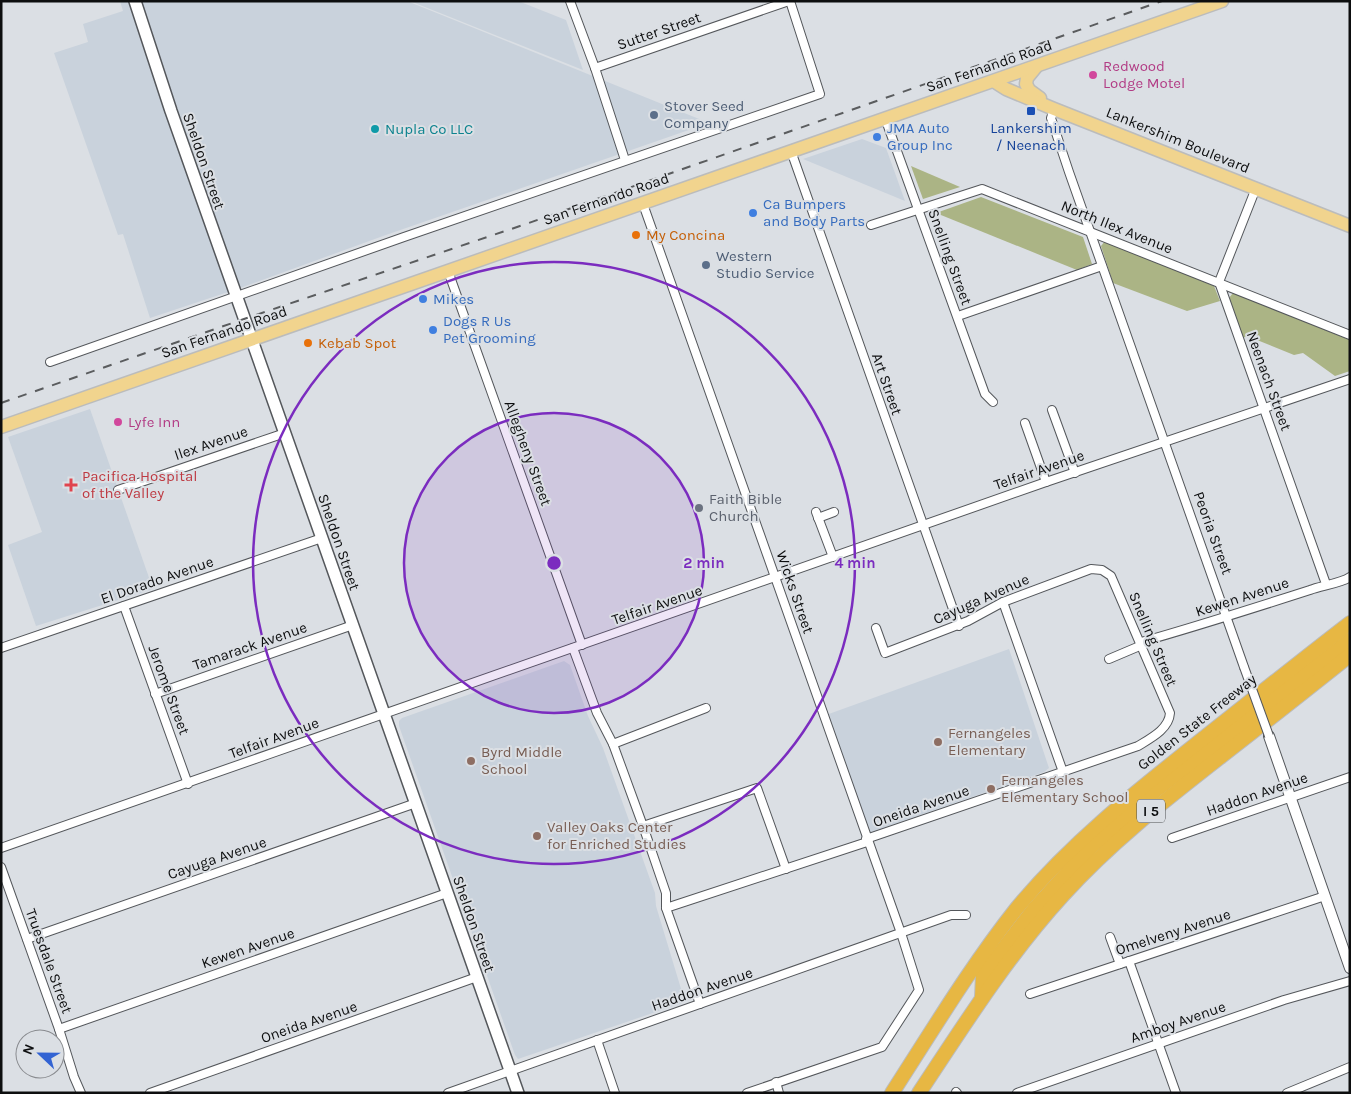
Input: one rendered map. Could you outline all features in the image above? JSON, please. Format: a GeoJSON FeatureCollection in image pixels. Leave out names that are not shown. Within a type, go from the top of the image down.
{"type":"FeatureCollection","features":[{"type":"Feature","properties":{"kind":"highway","name":"Golden State Freeway"},"geometry":{"type":"LineString","coordinates":[[892,1093],[951,1002],[1018,908],[1085,836],[1123,802],[1350,623]]}},
{"type":"Feature","properties":{"kind":"highway"},"geometry":{"type":"LineString","coordinates":[[951,1002],[967,991],[1028,909],[1078,854],[1102,831],[1148,791],[1350,633]]}},
{"type":"Feature","properties":{"kind":"highway"},"geometry":{"type":"LineString","coordinates":[[982,997],[983,975],[1034,909],[1091,847],[1155,791],[1350,640]]}},
{"type":"Feature","properties":{"kind":"highway","name":"I 5"},"geometry":{"type":"LineString","coordinates":[[919,1093],[982,997],[1057,902],[1101,856],[1144,817],[1350,656]]}},
{"type":"Feature","properties":{"kind":"highway"},"geometry":{"type":"LineString","coordinates":[[930,1093],[963,1038],[967,1020]]}},
{"type":"Feature","properties":{"kind":"main road","name":"Sheldon Street"},"geometry":{"type":"LineString","coordinates":[[135,1],[236,297],[518,1093]]}},
{"type":"Feature","properties":{"kind":"main road","name":"San Fernando Road"},"geometry":{"type":"LineString","coordinates":[[1,427],[885,118],[995,82],[1222,1]]}},
{"type":"Feature","properties":{"kind":"main road"},"geometry":{"type":"LineString","coordinates":[[1036,67],[1027,78],[1026,86],[1054,109]]}},
{"type":"Feature","properties":{"kind":"main road","name":"Lankershim Boulevard"},"geometry":{"type":"LineString","coordinates":[[995,82],[1006,89],[1054,109],[1350,226]]}},
{"type":"Feature","properties":{"kind":"street"},"geometry":{"type":"LineString","coordinates":[[570,1],[595,68],[625,160]]}},
{"type":"Feature","properties":{"kind":"street","name":"San Fernando Road"},"geometry":{"type":"LineString","coordinates":[[50,362],[625,160],[820,94],[789,1]]}},
{"type":"Feature","properties":{"kind":"street","name":"Sutter Street"},"geometry":{"type":"LineString","coordinates":[[595,68],[789,1]]}},
{"type":"Feature","properties":{"kind":"street","name":"Peoria Street"},"geometry":{"type":"LineString","coordinates":[[1054,109],[1050,118],[1163,442],[1228,617],[1350,968]]}},
{"type":"Feature","properties":{"kind":"street","name":"Snelling Street"},"geometry":{"type":"LineString","coordinates":[[885,118],[985,394],[993,402]]}},
{"type":"Feature","properties":{"kind":"street","name":"Art Street"},"geometry":{"type":"LineString","coordinates":[[791,151],[922,526],[959,626]]}},
{"type":"Feature","properties":{"kind":"street","name":"North Ilex Avenue"},"geometry":{"type":"LineString","coordinates":[[871,225],[982,188],[1350,335]]}},
{"type":"Feature","properties":{"kind":"street"},"geometry":{"type":"LineString","coordinates":[[1219,282],[1256,188]]}},
{"type":"Feature","properties":{"kind":"street","name":"Wicks Street"},"geometry":{"type":"LineString","coordinates":[[643,204],[901,933],[919,990],[882,1047],[776,1082]]}},
{"type":"Feature","properties":{"kind":"street"},"geometry":{"type":"LineString","coordinates":[[958,316],[1102,266]]}},
{"type":"Feature","properties":{"kind":"street","name":"Allegheny Street"},"geometry":{"type":"LineString","coordinates":[[448,271],[582,645]]}},
{"type":"Feature","properties":{"kind":"street","name":"Neenach Street"},"geometry":{"type":"LineString","coordinates":[[1219,282],[1326,584]]}},
{"type":"Feature","properties":{"kind":"street","name":"Telfair Avenue"},"geometry":{"type":"LineString","coordinates":[[1,848],[1046,482],[1350,378]]}},
{"type":"Feature","properties":{"kind":"street"},"geometry":{"type":"LineString","coordinates":[[1052,410],[1075,472]]}},
{"type":"Feature","properties":{"kind":"street"},"geometry":{"type":"LineString","coordinates":[[1024,427],[1046,482]]}},
{"type":"Feature","properties":{"kind":"street","name":"Ilex Avenue"},"geometry":{"type":"LineString","coordinates":[[118,490],[285,433]]}},
{"type":"Feature","properties":{"kind":"street"},"geometry":{"type":"LineString","coordinates":[[833,557],[817,515],[834,512]]}},
{"type":"Feature","properties":{"kind":"street","name":"El Dorado Avenue"},"geometry":{"type":"LineString","coordinates":[[1,648],[322,538]]}},
{"type":"Feature","properties":{"kind":"street","name":"Cayuga Avenue"},"geometry":{"type":"LineString","coordinates":[[876,628],[885,653],[959,626],[1003,602],[1092,569],[1102,570],[1111,576]]}},
{"type":"Feature","properties":{"kind":"street","name":"Snelling Street"},"geometry":{"type":"LineString","coordinates":[[1111,576],[1170,712]]}},
{"type":"Feature","properties":{"kind":"street","name":"Kewen Avenue"},"geometry":{"type":"LineString","coordinates":[[1109,659],[1142,644],[1350,577]]}},
{"type":"Feature","properties":{"kind":"street"},"geometry":{"type":"LineString","coordinates":[[1003,602],[1063,772]]}},
{"type":"Feature","properties":{"kind":"street","name":"Jerome Street"},"geometry":{"type":"LineString","coordinates":[[124,606],[188,784]]}},
{"type":"Feature","properties":{"kind":"street","name":"Tamarack Avenue"},"geometry":{"type":"LineString","coordinates":[[156,694],[353,625]]}},
{"type":"Feature","properties":{"kind":"street"},"geometry":{"type":"LineString","coordinates":[[573,648],[597,713],[613,744],[643,826],[666,893],[666,908],[700,1004]]}},
{"type":"Feature","properties":{"kind":"street"},"geometry":{"type":"LineString","coordinates":[[613,744],[706,708]]}},
{"type":"Feature","properties":{"kind":"street","name":"Oneida Avenue"},"geometry":{"type":"LineString","coordinates":[[666,908],[786,869],[1138,746],[1164,727],[1170,720],[1170,712]]}},
{"type":"Feature","properties":{"kind":"street","name":"Haddon Avenue"},"geometry":{"type":"LineString","coordinates":[[1172,838],[1350,777]]}},
{"type":"Feature","properties":{"kind":"street"},"geometry":{"type":"LineString","coordinates":[[643,826],[757,788],[786,869]]}},
{"type":"Feature","properties":{"kind":"street","name":"Cayuga Avenue"},"geometry":{"type":"LineString","coordinates":[[27,939],[416,803]]}},
{"type":"Feature","properties":{"kind":"street","name":"Truesdale Street"},"geometry":{"type":"LineString","coordinates":[[1,867],[59,1029]]}},
{"type":"Feature","properties":{"kind":"street","name":"Kewen Avenue"},"geometry":{"type":"LineString","coordinates":[[59,1029],[447,892]]}},
{"type":"Feature","properties":{"kind":"street","name":"Omelveny Avenue"},"geometry":{"type":"LineString","coordinates":[[1030,994],[1325,896]]}},
{"type":"Feature","properties":{"kind":"street","name":"Haddon Avenue"},"geometry":{"type":"LineString","coordinates":[[448,1093],[951,915],[966,914]]}},
{"type":"Feature","properties":{"kind":"street"},"geometry":{"type":"LineString","coordinates":[[1110,937],[1120,964]]}},
{"type":"Feature","properties":{"kind":"street"},"geometry":{"type":"LineString","coordinates":[[1129,961],[1176,1093]]}},
{"type":"Feature","properties":{"kind":"street","name":"Oneida Avenue"},"geometry":{"type":"LineString","coordinates":[[150,1093],[476,977]]}},
{"type":"Feature","properties":{"kind":"street","name":"Amboy Avenue"},"geometry":{"type":"LineString","coordinates":[[1017,1093],[1284,1000],[1350,981]]}},
{"type":"Feature","properties":{"kind":"street"},"geometry":{"type":"LineString","coordinates":[[597,1040],[616,1093]]}},
{"type":"Feature","properties":{"kind":"street","name":"Truesdale Street"},"geometry":{"type":"LineString","coordinates":[[65,1048],[81,1093]]}},
{"type":"Feature","properties":{"kind":"street"},"geometry":{"type":"LineString","coordinates":[[1287,1093],[1350,1067]]}},
{"type":"Feature","properties":{"kind":"street"},"geometry":{"type":"LineString","coordinates":[[746,1093],[776,1082],[779,1093]]}},
{"type":"Feature","properties":{"kind":"shaded area"},"geometry":{"type":"Polygon","coordinates":[[[120,1],[407,1],[709,123],[150,318],[123,234],[118,235],[54,53],[88,42],[83,24],[123,11],[120,1]]]}},
{"type":"Feature","properties":{"kind":"shaded area"},"geometry":{"type":"Polygon","coordinates":[[[410,1],[518,1],[566,20],[583,70],[410,1]]]}},
{"type":"Feature","properties":{"kind":"shaded area"},"geometry":{"type":"Polygon","coordinates":[[[862,139],[886,148],[905,201],[803,159],[862,139]]]}},
{"type":"Feature","properties":{"kind":"shaded area","name":"Pacifica Hospital of the Valley"},"geometry":{"type":"Polygon","coordinates":[[[90,409],[153,589],[36,626],[8,545],[42,532],[8,437],[90,409]]]}},
{"type":"Feature","properties":{"kind":"shaded area","name":"Fernangeles Elementary"},"geometry":{"type":"Polygon","coordinates":[[[1009,649],[1049,768],[1044,772],[868,833],[826,715],[1009,649]]]}},
{"type":"Feature","properties":{"kind":"shaded area","name":"Valley Oaks Center for Enriched Studies"},"geometry":{"type":"Polygon","coordinates":[[[564,661],[570,665],[588,716],[603,748],[655,893],[656,906],[685,1002],[518,1059],[399,726],[399,721],[402,718],[564,661]]]}},
{"type":"Feature","properties":{"kind":"green space"},"geometry":{"type":"Polygon","coordinates":[[[911,166],[960,187],[923,199],[911,166]]]}},
{"type":"Feature","properties":{"kind":"green space"},"geometry":{"type":"Polygon","coordinates":[[[981,197],[1083,237],[1092,264],[1077,270],[936,213],[981,197]]]}},
{"type":"Feature","properties":{"kind":"green space"},"geometry":{"type":"Polygon","coordinates":[[[1105,241],[1214,286],[1220,301],[1187,311],[1113,283],[1101,246],[1105,241]]]}},
{"type":"Feature","properties":{"kind":"green space"},"geometry":{"type":"Polygon","coordinates":[[[1233,293],[1350,340],[1350,371],[1335,376],[1303,353],[1294,355],[1247,336],[1243,338],[1229,298],[1233,293]]]}},
{"type":"Feature","properties":{"kind":"railway"},"geometry":{"type":"LineString","coordinates":[[1,403],[523,225],[1162,1]]}},
{"type":"Feature","properties":{"kind":"place","name":"Redwood Lodge Motel"},"geometry":{"type":"Point","coordinates":[1093,75]}},
{"type":"Feature","properties":{"kind":"place","name":"Lankershim / Neenach"},"geometry":{"type":"Point","coordinates":[1031,111]}},
{"type":"Feature","properties":{"kind":"place","name":"Stover Seed Company"},"geometry":{"type":"Point","coordinates":[654,115]}},
{"type":"Feature","properties":{"kind":"place","name":"Nupla Co LLC"},"geometry":{"type":"Point","coordinates":[375,129]}},
{"type":"Feature","properties":{"kind":"place","name":"JMA Auto Group Inc"},"geometry":{"type":"Point","coordinates":[877,137]}},
{"type":"Feature","properties":{"kind":"place","name":"Ca Bumpers and Body Parts"},"geometry":{"type":"Point","coordinates":[753,213]}},
{"type":"Feature","properties":{"kind":"place","name":"My Concina"},"geometry":{"type":"Point","coordinates":[636,235]}},
{"type":"Feature","properties":{"kind":"place","name":"Western Studio Service"},"geometry":{"type":"Point","coordinates":[706,265]}},
{"type":"Feature","properties":{"kind":"place","name":"Mikes"},"geometry":{"type":"Point","coordinates":[423,299]}},
{"type":"Feature","properties":{"kind":"place","name":"Dogs R Us Pet Grooming"},"geometry":{"type":"Point","coordinates":[433,330]}},
{"type":"Feature","properties":{"kind":"place","name":"Kebab Spot"},"geometry":{"type":"Point","coordinates":[308,343]}},
{"type":"Feature","properties":{"kind":"place","name":"Lyfe Inn"},"geometry":{"type":"Point","coordinates":[118,422]}},
{"type":"Feature","properties":{"kind":"place","name":"Pacifica Hospital of the Valley"},"geometry":{"type":"Point","coordinates":[71,485]}},
{"type":"Feature","properties":{"kind":"place","name":"Faith Bible Church"},"geometry":{"type":"Point","coordinates":[699,508]}},
{"type":"Feature","properties":{"kind":"place","name":"Fernangeles Elementary"},"geometry":{"type":"Point","coordinates":[938,742]}},
{"type":"Feature","properties":{"kind":"place","name":"Byrd Middle School"},"geometry":{"type":"Point","coordinates":[471,761]}},
{"type":"Feature","properties":{"kind":"place","name":"Fernangeles Elementary School"},"geometry":{"type":"Point","coordinates":[991,789]}},
{"type":"Feature","properties":{"kind":"place","name":"Valley Oaks Center for Enriched Studies"},"geometry":{"type":"Point","coordinates":[537,836]}}]}
